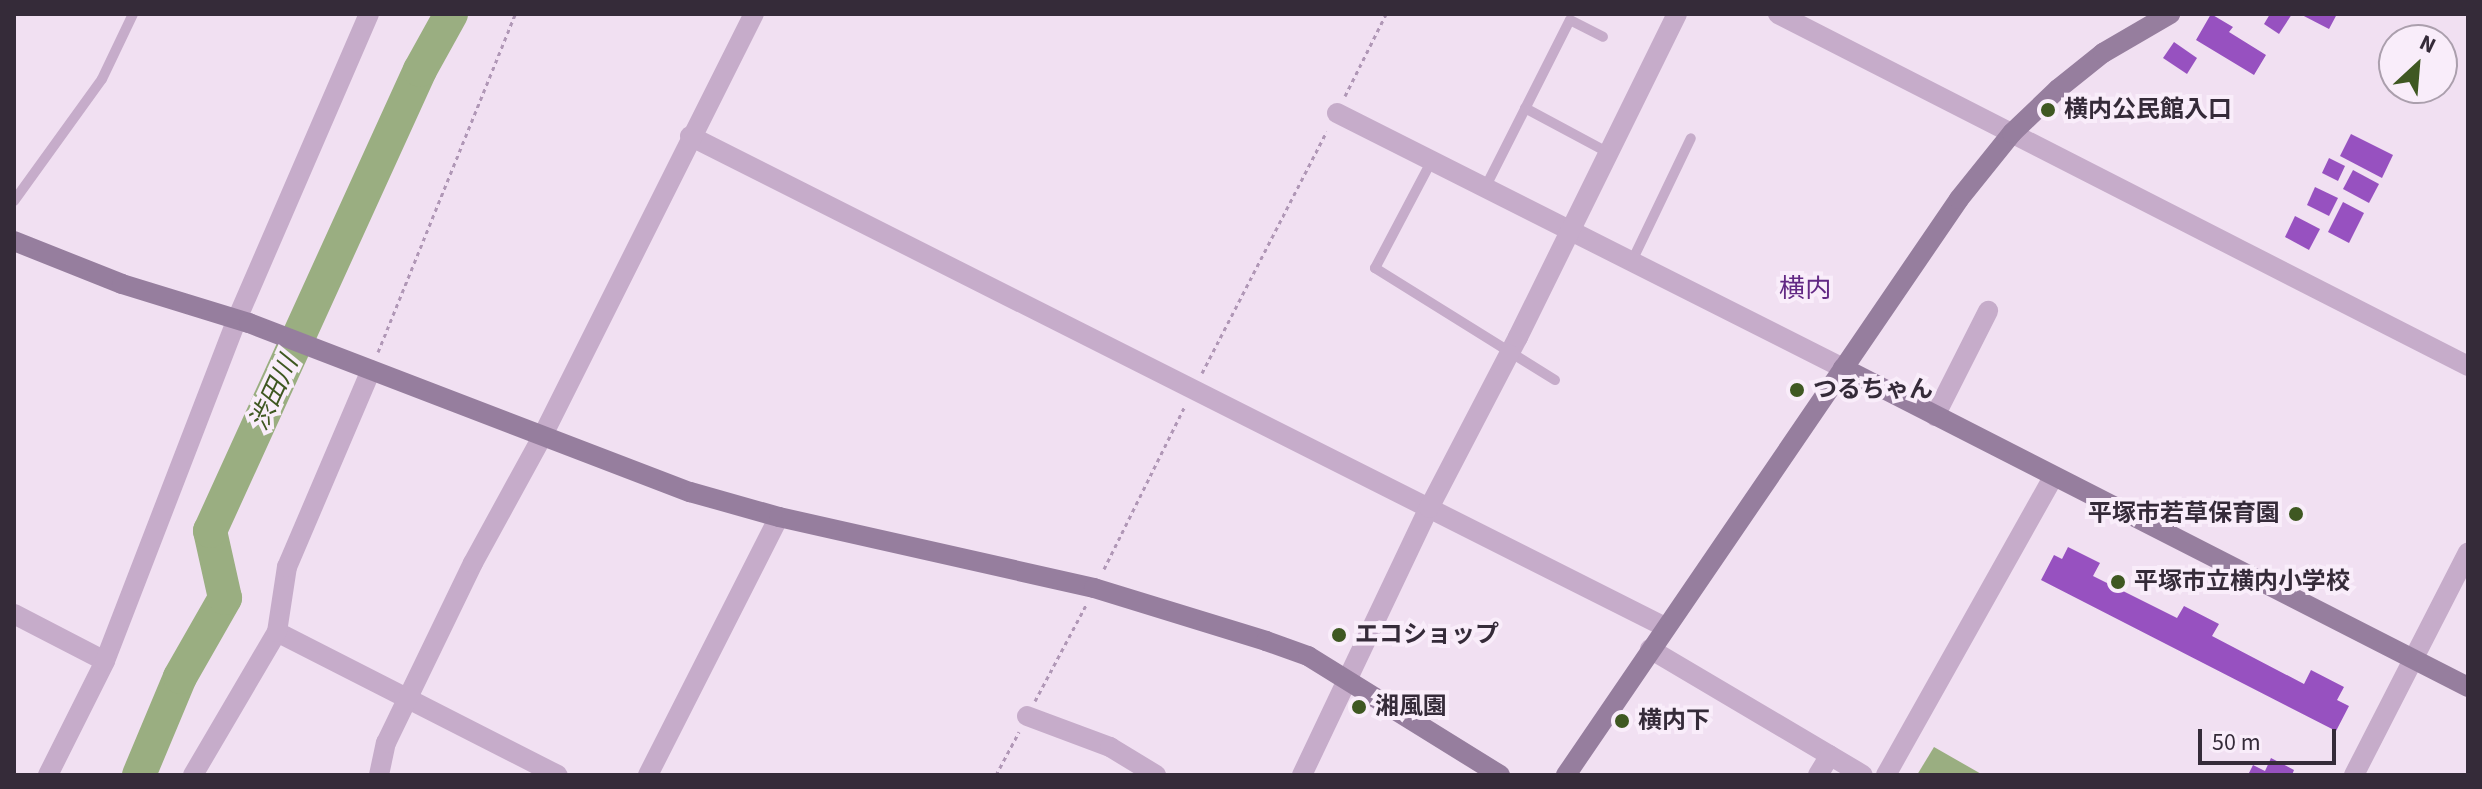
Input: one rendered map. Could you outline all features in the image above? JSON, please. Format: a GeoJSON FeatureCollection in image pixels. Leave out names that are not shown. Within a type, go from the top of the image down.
{"type":"FeatureCollection","features":[{"type":"Feature","properties":{"kind":"street"},"geometry":{"type":"LineString","coordinates":[[48,775],[105,661],[369,14]]}},
{"type":"Feature","properties":{"kind":"street"},"geometry":{"type":"LineString","coordinates":[[379,775],[386,743],[473,563],[543,435],[690,136],[754,14]]}},
{"type":"Feature","properties":{"kind":"street"},"geometry":{"type":"LineString","coordinates":[[1302,775],[1345,678],[1677,14]]}},
{"type":"Feature","properties":{"kind":"street"},"geometry":{"type":"LineString","coordinates":[[1778,14],[1804,20],[2012,133],[2468,366]]}},
{"type":"Feature","properties":{"kind":"street"},"geometry":{"type":"LineString","coordinates":[[1566,775],[1959,199],[2012,133],[2058,89],[2156,17]]}},
{"type":"Feature","properties":{"kind":"street"},"geometry":{"type":"LineString","coordinates":[[1337,113],[2468,687]]}},
{"type":"Feature","properties":{"kind":"street"},"geometry":{"type":"LineString","coordinates":[[690,136],[1665,627]]}},
{"type":"Feature","properties":{"kind":"street"},"geometry":{"type":"LineString","coordinates":[[14,241],[122,284],[243,321],[690,492],[779,517],[1094,588],[1308,656],[1500,775]]}},
{"type":"Feature","properties":{"kind":"street"},"geometry":{"type":"LineString","coordinates":[[1935,416],[1988,311]]}},
{"type":"Feature","properties":{"kind":"street"},"geometry":{"type":"LineString","coordinates":[[193,775],[277,632],[287,567],[367,369]]}},
{"type":"Feature","properties":{"kind":"street"},"geometry":{"type":"LineString","coordinates":[[1886,775],[2053,477]]}},
{"type":"Feature","properties":{"kind":"street"},"geometry":{"type":"LineString","coordinates":[[648,775],[779,517]]}},
{"type":"Feature","properties":{"kind":"street"},"geometry":{"type":"LineString","coordinates":[[2354,775],[2468,552]]}},
{"type":"Feature","properties":{"kind":"street"},"geometry":{"type":"LineString","coordinates":[[14,614],[105,661]]}},
{"type":"Feature","properties":{"kind":"street"},"geometry":{"type":"LineString","coordinates":[[277,632],[558,775]]}},
{"type":"Feature","properties":{"kind":"street"},"geometry":{"type":"LineString","coordinates":[[1650,649],[1863,775]]}},
{"type":"Feature","properties":{"kind":"street"},"geometry":{"type":"LineString","coordinates":[[1027,716],[1110,747],[1156,775]]}},
{"type":"Feature","properties":{"kind":"street"},"geometry":{"type":"LineString","coordinates":[[1818,775],[1830,755]]}},
{"type":"Feature","properties":{"kind":"lane"},"geometry":{"type":"LineString","coordinates":[[14,201],[102,79],[133,14]]}},
{"type":"Feature","properties":{"kind":"lane"},"geometry":{"type":"LineString","coordinates":[[1485,188],[1570,20],[1603,37]]}},
{"type":"Feature","properties":{"kind":"lane"},"geometry":{"type":"LineString","coordinates":[[1525,108],[1609,153]]}},
{"type":"Feature","properties":{"kind":"lane"},"geometry":{"type":"LineString","coordinates":[[1632,261],[1691,138]]}},
{"type":"Feature","properties":{"kind":"lane"},"geometry":{"type":"LineString","coordinates":[[1431,162],[1375,268],[1512,349],[1555,380]]}},
{"type":"Feature","properties":{"kind":"path"},"geometry":{"type":"LineString","coordinates":[[367,369],[515,14]]}},
{"type":"Feature","properties":{"kind":"shaded area"},"geometry":{"type":"Polygon","coordinates":[[[1934,747],[1983,775],[1917,775],[1934,747]]]}},
{"type":"Feature","properties":{"kind":"building"},"geometry":{"type":"Polygon","coordinates":[[[2211,14],[2233,27],[2229,32],[2266,55],[2254,75],[2196,40],[2211,14]]]}},
{"type":"Feature","properties":{"kind":"building"},"geometry":{"type":"Polygon","coordinates":[[[2270,14],[2292,14],[2279,34],[2264,24],[2270,14]]]}},
{"type":"Feature","properties":{"kind":"building"},"geometry":{"type":"Polygon","coordinates":[[[2300,14],[2337,14],[2329,29],[2300,14]]]}},
{"type":"Feature","properties":{"kind":"building"},"geometry":{"type":"Polygon","coordinates":[[[2174,42],[2197,58],[2187,74],[2163,58],[2174,42]]]}},
{"type":"Feature","properties":{"kind":"building"},"geometry":{"type":"Polygon","coordinates":[[[2351,134],[2393,155],[2382,178],[2340,156],[2351,134]]]}},
{"type":"Feature","properties":{"kind":"building"},"geometry":{"type":"Polygon","coordinates":[[[2329,158],[2345,166],[2338,181],[2322,173],[2329,158]]]}},
{"type":"Feature","properties":{"kind":"building"},"geometry":{"type":"Polygon","coordinates":[[[2353,170],[2379,184],[2369,203],[2343,189],[2353,170]]]}},
{"type":"Feature","properties":{"kind":"building"},"geometry":{"type":"Polygon","coordinates":[[[2315,187],[2338,198],[2329,216],[2307,205],[2315,187]]]}},
{"type":"Feature","properties":{"kind":"building"},"geometry":{"type":"Polygon","coordinates":[[[2343,202],[2364,213],[2349,243],[2328,232],[2343,202]]]}},
{"type":"Feature","properties":{"kind":"building"},"geometry":{"type":"Polygon","coordinates":[[[2295,216],[2320,229],[2309,250],[2285,237],[2295,216]]]}},
{"type":"Feature","properties":{"kind":"building"},"geometry":{"type":"Polygon","coordinates":[[[2068,547],[2100,563],[2093,576],[2177,618],[2184,606],[2219,624],[2212,636],[2304,684],[2311,670],[2344,687],[2337,700],[2349,706],[2336,731],[2041,580],[2054,555],[2062,559],[2068,547]]]}},
{"type":"Feature","properties":{"kind":"building"},"geometry":{"type":"Polygon","coordinates":[[[2271,758],[2294,770],[2292,775],[2248,775],[2253,765],[2265,771],[2271,758]]]}},
{"type":"Feature","properties":{"kind":"waterway","name":"渋田川"},"geometry":{"type":"LineString","coordinates":[[139,775],[180,677],[225,598],[210,531],[420,70],[451,14]]}},
{"type":"Feature","properties":{"kind":"place","name":"横内公民館入口"},"geometry":{"type":"Point","coordinates":[2048,110]}},
{"type":"Feature","properties":{"kind":"place","name":"つるちゃん"},"geometry":{"type":"Point","coordinates":[1797,390]}},
{"type":"Feature","properties":{"kind":"place","name":"平塚市若草保育園"},"geometry":{"type":"Point","coordinates":[2296,514]}},
{"type":"Feature","properties":{"kind":"place","name":"平塚市立横内小学校"},"geometry":{"type":"Point","coordinates":[2118,582]}},
{"type":"Feature","properties":{"kind":"place","name":"エコショップ"},"geometry":{"type":"Point","coordinates":[1339,635]}},
{"type":"Feature","properties":{"kind":"place","name":"湘風園"},"geometry":{"type":"Point","coordinates":[1359,707]}},
{"type":"Feature","properties":{"kind":"place","name":"横内下"},"geometry":{"type":"Point","coordinates":[1622,721]}},
{"type":"Feature","properties":{"kind":"district","name":"横内"},"geometry":{"type":"Point","coordinates":[1805,289]}}]}
